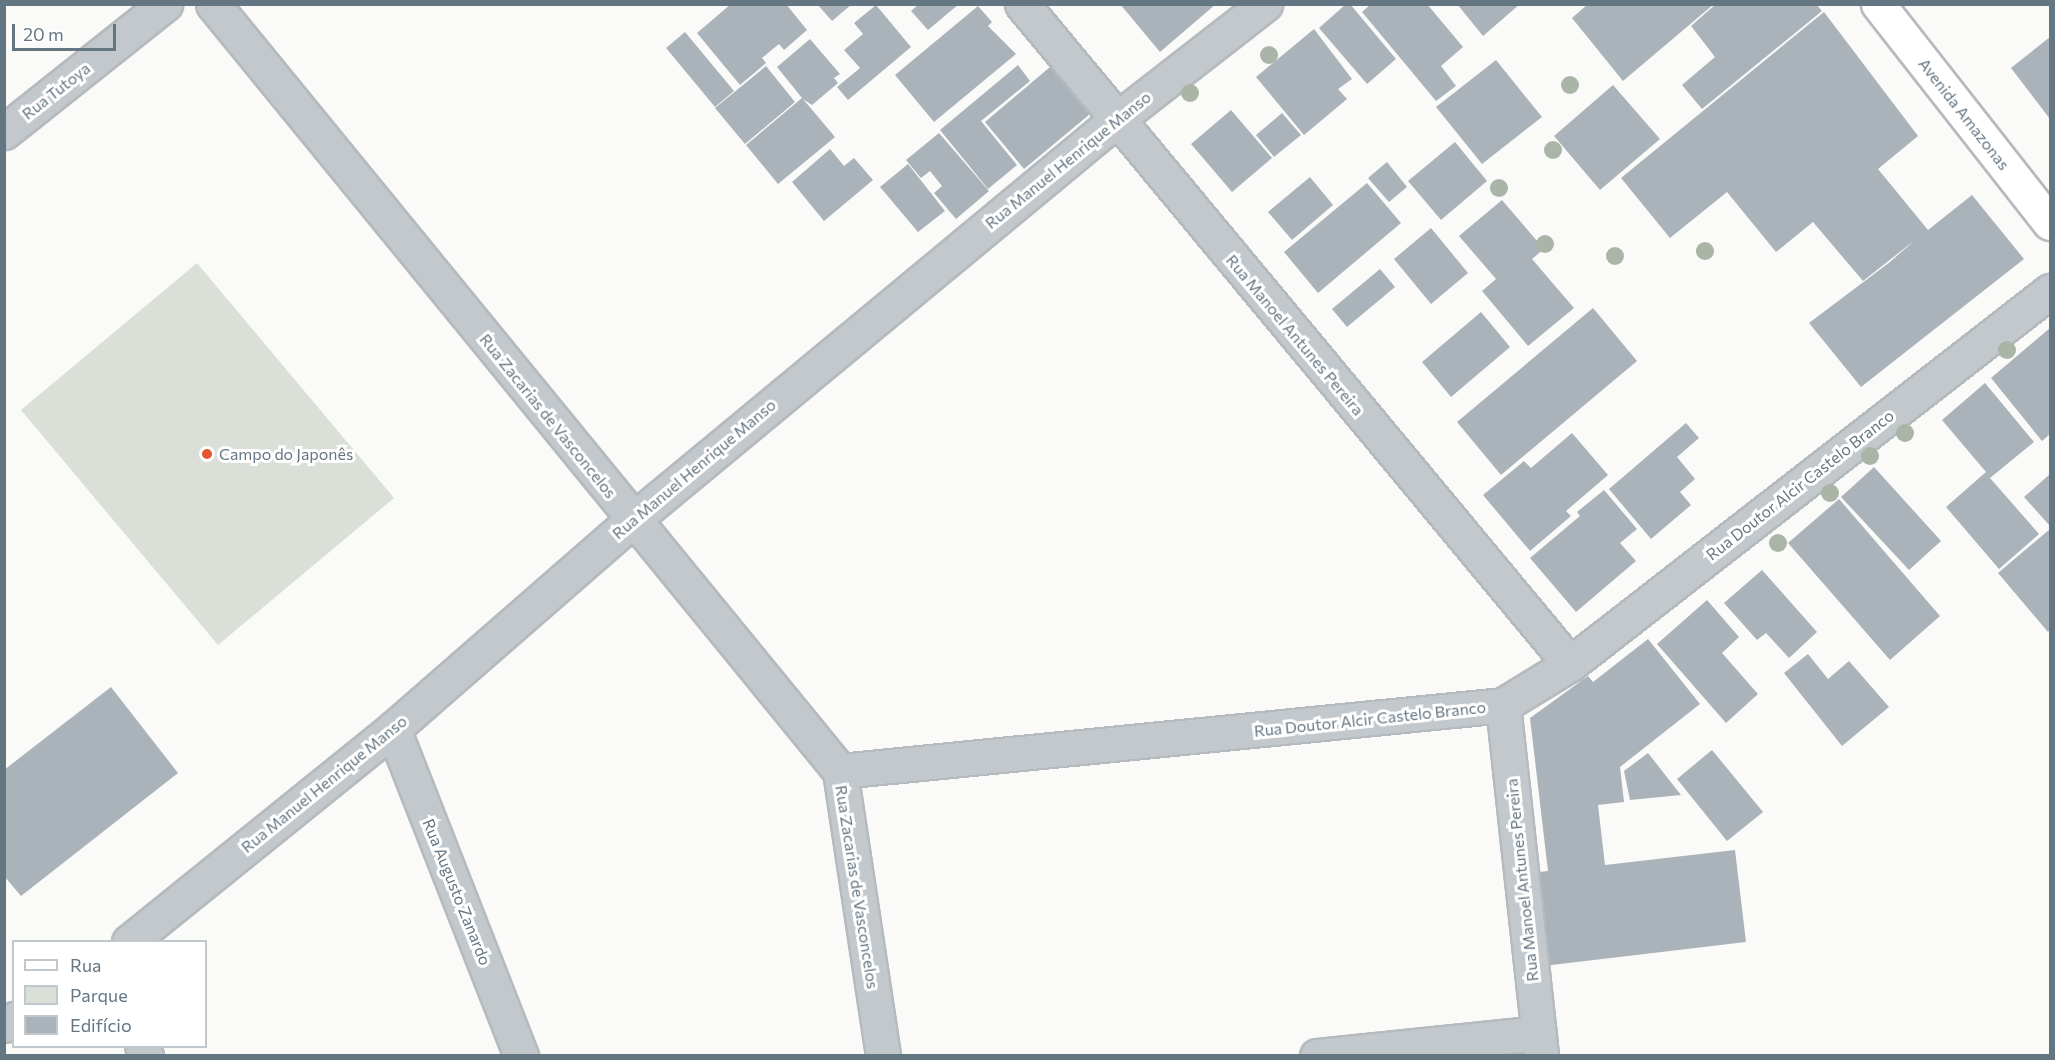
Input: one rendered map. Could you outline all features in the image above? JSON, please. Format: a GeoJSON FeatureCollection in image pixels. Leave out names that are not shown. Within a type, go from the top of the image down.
{"type":"FeatureCollection","features":[{"type":"Feature","properties":{"kind":"main road","name":"Avenida Amazonas"},"geometry":{"type":"LineString","coordinates":[[1878,4],[2050,223]]}},
{"type":"Feature","properties":{"kind":"street","name":"Rua Tutoya"},"geometry":{"type":"LineString","coordinates":[[4,132],[165,4]]}},
{"type":"Feature","properties":{"kind":"street","name":"Rua Zacarias de Vasconcelos"},"geometry":{"type":"LineString","coordinates":[[213,4],[840,771],[883,1056]]}},
{"type":"Feature","properties":{"kind":"street","name":"Rua Manoel Antunes Pereira"},"geometry":{"type":"LineString","coordinates":[[1022,4],[1570,664]]}},
{"type":"Feature","properties":{"kind":"street","name":"Rua Manuel Henrique Manso"},"geometry":{"type":"LineString","coordinates":[[131,940],[393,729],[633,520],[1116,120],[1265,4]]}},
{"type":"Feature","properties":{"kind":"street","name":"Rua Doutor Alcir Castelo Branco"},"geometry":{"type":"LineString","coordinates":[[840,771],[1503,705],[1570,664],[2050,291]]}},
{"type":"Feature","properties":{"kind":"street","name":"Rua Manoel Antunes Pereira"},"geometry":{"type":"LineString","coordinates":[[1503,705],[1540,1044]]}},
{"type":"Feature","properties":{"kind":"street","name":"Rua Augusto Zanardo"},"geometry":{"type":"LineString","coordinates":[[393,729],[521,1056]]}},
{"type":"Feature","properties":{"kind":"street"},"geometry":{"type":"LineString","coordinates":[[1317,1056],[1540,1044]]}},
{"type":"Feature","properties":{"kind":"green space","name":"Campo do Japonês"},"geometry":{"type":"Polygon","coordinates":[[[197,263],[394,498],[218,645],[21,410],[197,263]]]}},
{"type":"Feature","properties":{"kind":"building"},"geometry":{"type":"Polygon","coordinates":[[[731,4],[786,4],[807,30],[784,50],[779,44],[762,58],[766,63],[740,85],[697,33],[731,4]]]}},
{"type":"Feature","properties":{"kind":"building"},"geometry":{"type":"Polygon","coordinates":[[[817,4],[852,4],[832,21],[817,4]]]}},
{"type":"Feature","properties":{"kind":"building"},"geometry":{"type":"Polygon","coordinates":[[[919,4],[959,4],[928,30],[911,11],[919,4]]]}},
{"type":"Feature","properties":{"kind":"building"},"geometry":{"type":"Polygon","coordinates":[[[1120,4],[1216,4],[1160,52],[1120,4]]]}},
{"type":"Feature","properties":{"kind":"building"},"geometry":{"type":"Polygon","coordinates":[[[1346,4],[1350,4],[1396,59],[1367,84],[1319,28],[1346,4]]]}},
{"type":"Feature","properties":{"kind":"building"},"geometry":{"type":"Polygon","coordinates":[[[1371,4],[1427,4],[1463,47],[1441,66],[1456,86],[1436,101],[1362,12],[1371,4]]]}},
{"type":"Feature","properties":{"kind":"building"},"geometry":{"type":"Polygon","coordinates":[[[1457,4],[1520,4],[1483,36],[1457,4]]]}},
{"type":"Feature","properties":{"kind":"building"},"geometry":{"type":"Polygon","coordinates":[[[1588,4],[1714,4],[1623,81],[1572,18],[1588,4]]]}},
{"type":"Feature","properties":{"kind":"building"},"geometry":{"type":"Polygon","coordinates":[[[1716,4],[1816,4],[1822,11],[1702,109],[1682,85],[1715,57],[1691,26],[1716,4]]]}},
{"type":"Feature","properties":{"kind":"building"},"geometry":{"type":"Polygon","coordinates":[[[876,5],[911,47],[848,100],[837,87],[860,68],[844,50],[863,34],[854,23],[876,5]]]}},
{"type":"Feature","properties":{"kind":"building"},"geometry":{"type":"Polygon","coordinates":[[[978,6],[992,22],[988,26],[1016,54],[934,122],[895,75],[978,6]]]}},
{"type":"Feature","properties":{"kind":"building"},"geometry":{"type":"Polygon","coordinates":[[[1824,12],[1918,136],[1878,169],[1928,230],[1972,195],[2024,259],[1861,387],[1809,323],[1890,262],[1915,240],[1863,281],[1813,222],[1776,252],[1727,192],[1670,238],[1621,178],[1824,12]]]}},
{"type":"Feature","properties":{"kind":"building"},"geometry":{"type":"Polygon","coordinates":[[[1314,29],[1352,79],[1338,89],[1347,99],[1304,135],[1256,77],[1314,29]]]}},
{"type":"Feature","properties":{"kind":"building"},"geometry":{"type":"Polygon","coordinates":[[[685,32],[734,91],[715,107],[666,48],[685,32]]]}},
{"type":"Feature","properties":{"kind":"building"},"geometry":{"type":"Polygon","coordinates":[[[2050,37],[2050,119],[2011,68],[2050,37]]]}},
{"type":"Feature","properties":{"kind":"building"},"geometry":{"type":"Polygon","coordinates":[[[810,39],[840,74],[834,78],[838,83],[812,105],[803,99],[835,137],[778,184],[746,145],[802,98],[777,67],[810,39]]]}},
{"type":"Feature","properties":{"kind":"building"},"geometry":{"type":"Polygon","coordinates":[[[1496,60],[1542,117],[1482,164],[1436,107],[1496,60]]]}},
{"type":"Feature","properties":{"kind":"building"},"geometry":{"type":"Polygon","coordinates":[[[1018,65],[1030,81],[981,121],[1017,165],[988,189],[940,130],[1018,65]]]}},
{"type":"Feature","properties":{"kind":"building"},"geometry":{"type":"Polygon","coordinates":[[[766,66],[795,102],[745,144],[715,108],[766,66]]]}},
{"type":"Feature","properties":{"kind":"building"},"geometry":{"type":"Polygon","coordinates":[[[1050,67],[1090,114],[1024,169],[985,122],[1050,67]]]}},
{"type":"Feature","properties":{"kind":"building"},"geometry":{"type":"Polygon","coordinates":[[[1613,85],[1660,139],[1600,190],[1554,136],[1613,85]]]}},
{"type":"Feature","properties":{"kind":"building"},"geometry":{"type":"Polygon","coordinates":[[[1231,110],[1272,158],[1232,192],[1191,144],[1231,110]]]}},
{"type":"Feature","properties":{"kind":"building"},"geometry":{"type":"Polygon","coordinates":[[[1282,113],[1301,135],[1274,157],[1256,135],[1282,113]]]}},
{"type":"Feature","properties":{"kind":"building"},"geometry":{"type":"Polygon","coordinates":[[[939,133],[989,191],[956,219],[934,193],[942,186],[930,171],[921,178],[906,160],[939,133]]]}},
{"type":"Feature","properties":{"kind":"building"},"geometry":{"type":"Polygon","coordinates":[[[1455,142],[1487,181],[1441,220],[1408,181],[1455,142]]]}},
{"type":"Feature","properties":{"kind":"building"},"geometry":{"type":"Polygon","coordinates":[[[830,149],[844,166],[854,158],[873,180],[824,221],[792,182],[830,149]]]}},
{"type":"Feature","properties":{"kind":"building"},"geometry":{"type":"Polygon","coordinates":[[[1387,162],[1407,187],[1389,202],[1368,178],[1387,162]]]}},
{"type":"Feature","properties":{"kind":"building"},"geometry":{"type":"Polygon","coordinates":[[[908,164],[945,211],[918,232],[880,187],[908,164]]]}},
{"type":"Feature","properties":{"kind":"building"},"geometry":{"type":"Polygon","coordinates":[[[1310,177],[1333,205],[1292,240],[1268,212],[1310,177]]]}},
{"type":"Feature","properties":{"kind":"building"},"geometry":{"type":"Polygon","coordinates":[[[1367,183],[1401,223],[1318,293],[1284,252],[1367,183]]]}},
{"type":"Feature","properties":{"kind":"building"},"geometry":{"type":"Polygon","coordinates":[[[1502,200],[1544,249],[1532,259],[1574,308],[1528,346],[1482,291],[1496,279],[1459,236],[1502,200]]]}},
{"type":"Feature","properties":{"kind":"building"},"geometry":{"type":"Polygon","coordinates":[[[1431,228],[1468,273],[1431,304],[1394,259],[1431,228]]]}},
{"type":"Feature","properties":{"kind":"building"},"geometry":{"type":"Polygon","coordinates":[[[1380,269],[1395,287],[1347,327],[1332,309],[1380,269]]]}},
{"type":"Feature","properties":{"kind":"building"},"geometry":{"type":"Polygon","coordinates":[[[1593,308],[1637,361],[1501,475],[1457,422],[1593,308]]]}},
{"type":"Feature","properties":{"kind":"building"},"geometry":{"type":"Polygon","coordinates":[[[1481,312],[1510,347],[1451,397],[1422,362],[1481,312]]]}},
{"type":"Feature","properties":{"kind":"building"},"geometry":{"type":"Polygon","coordinates":[[[2050,328],[2050,434],[2042,441],[1991,378],[2050,328]]]}},
{"type":"Feature","properties":{"kind":"building"},"geometry":{"type":"Polygon","coordinates":[[[1985,383],[2034,442],[1990,478],[2039,534],[1999,569],[1946,507],[1986,472],[1942,420],[1985,383]]]}},
{"type":"Feature","properties":{"kind":"building"},"geometry":{"type":"Polygon","coordinates":[[[1686,423],[1699,438],[1677,457],[1695,479],[1680,492],[1691,505],[1651,539],[1609,489],[1686,423]]]}},
{"type":"Feature","properties":{"kind":"building"},"geometry":{"type":"Polygon","coordinates":[[[1572,433],[1608,475],[1566,511],[1571,516],[1530,551],[1483,495],[1524,461],[1531,468],[1572,433]]]}},
{"type":"Feature","properties":{"kind":"building"},"geometry":{"type":"Polygon","coordinates":[[[1874,467],[1941,541],[1909,570],[1841,497],[1874,467]]]}},
{"type":"Feature","properties":{"kind":"building"},"geometry":{"type":"Polygon","coordinates":[[[2050,474],[2050,526],[2024,497],[2050,474]]]}},
{"type":"Feature","properties":{"kind":"building"},"geometry":{"type":"Polygon","coordinates":[[[1604,490],[1637,529],[1620,543],[1636,561],[1576,612],[1530,558],[1580,516],[1577,512],[1604,490]]]}},
{"type":"Feature","properties":{"kind":"building"},"geometry":{"type":"Polygon","coordinates":[[[1839,499],[1940,616],[1890,660],[1788,543],[1839,499]]]}},
{"type":"Feature","properties":{"kind":"building"},"geometry":{"type":"Polygon","coordinates":[[[2050,529],[2050,629],[2048,632],[1998,573],[2050,529]]]}},
{"type":"Feature","properties":{"kind":"building"},"geometry":{"type":"Polygon","coordinates":[[[1762,570],[1817,632],[1789,658],[1766,633],[1757,640],[1724,603],[1762,570]]]}},
{"type":"Feature","properties":{"kind":"building"},"geometry":{"type":"Polygon","coordinates":[[[1707,600],[1739,637],[1722,653],[1758,694],[1726,723],[1657,644],[1707,600]]]}},
{"type":"Feature","properties":{"kind":"building"},"geometry":{"type":"Polygon","coordinates":[[[1648,639],[1700,704],[1620,767],[1624,802],[1598,805],[1605,865],[1735,850],[1746,942],[1543,966],[1531,873],[1548,871],[1530,718],[1588,676],[1593,682],[1648,639]]]}},
{"type":"Feature","properties":{"kind":"building"},"geometry":{"type":"Polygon","coordinates":[[[1808,654],[1828,679],[1849,661],[1889,707],[1842,746],[1784,673],[1808,654]]]}},
{"type":"Feature","properties":{"kind":"building"},"geometry":{"type":"Polygon","coordinates":[[[111,687],[178,773],[21,896],[4,876],[4,770],[111,687]]]}},
{"type":"Feature","properties":{"kind":"building"},"geometry":{"type":"Polygon","coordinates":[[[1712,750],[1763,812],[1727,841],[1677,779],[1712,750]]]}},
{"type":"Feature","properties":{"kind":"building"},"geometry":{"type":"Polygon","coordinates":[[[1648,753],[1681,795],[1630,800],[1624,771],[1648,753]]]}},
{"type":"Feature","properties":{"kind":"place","name":"Campo do Japonês"},"geometry":{"type":"Point","coordinates":[207,454]}}]}
